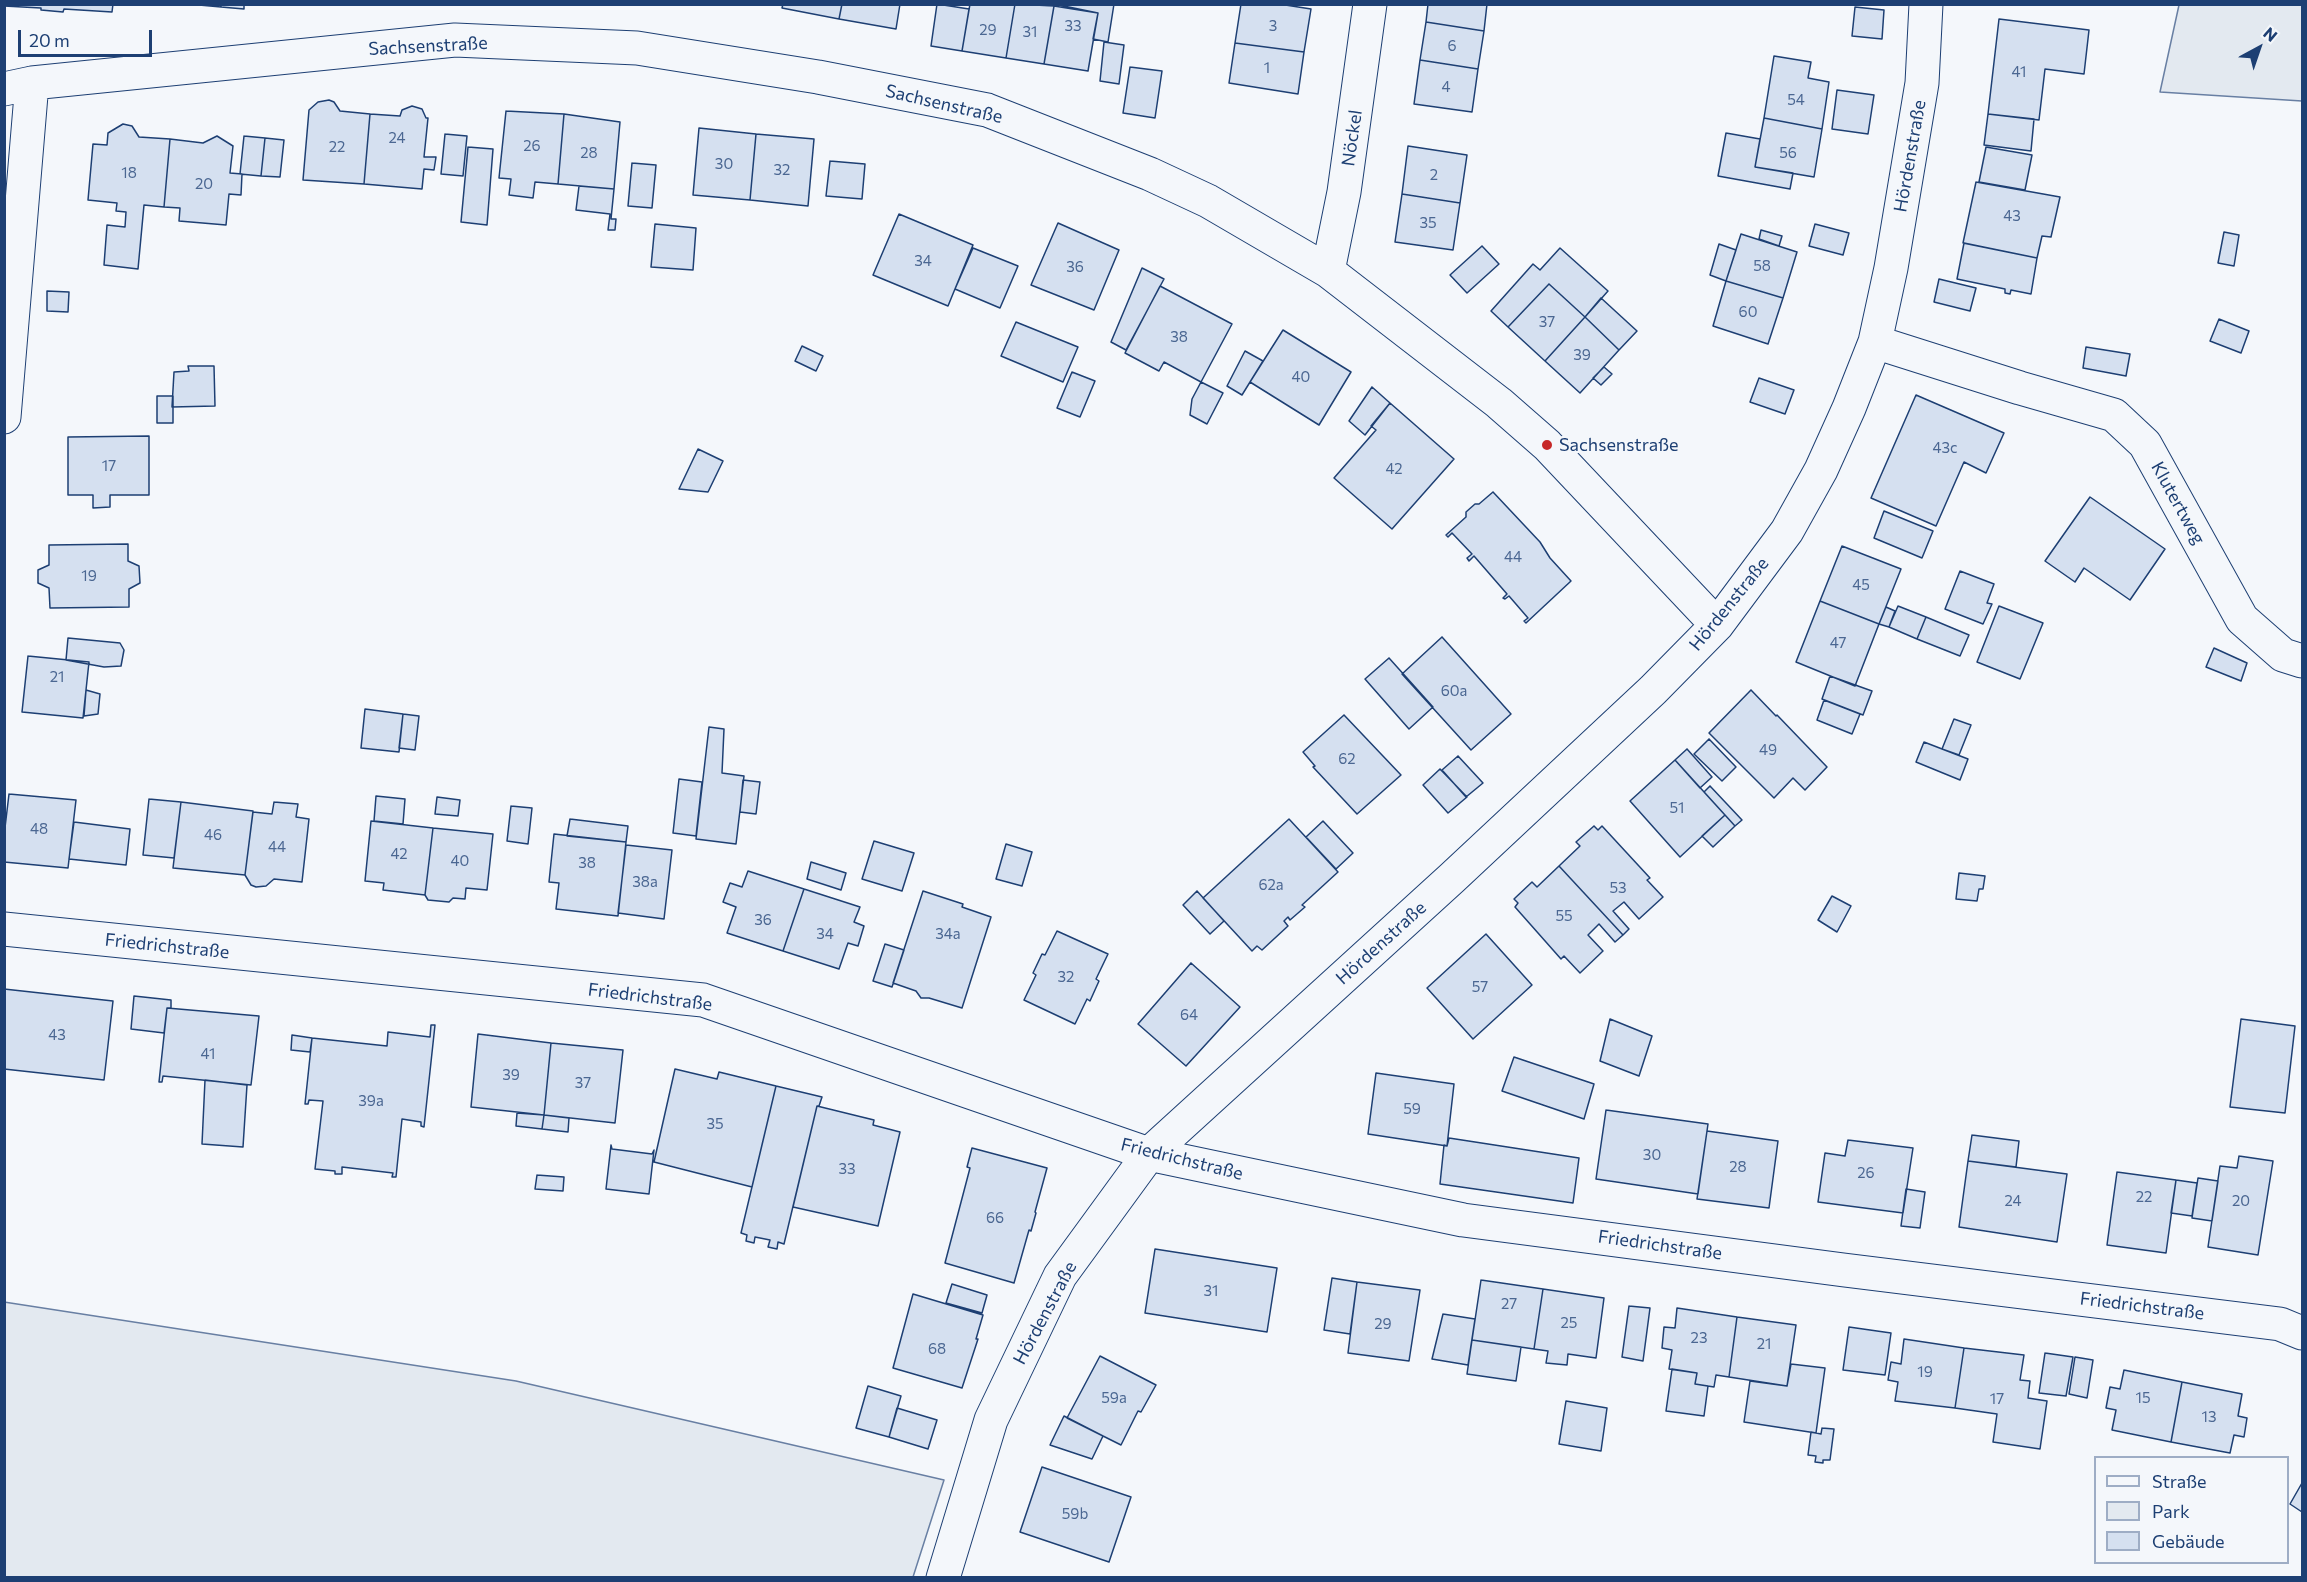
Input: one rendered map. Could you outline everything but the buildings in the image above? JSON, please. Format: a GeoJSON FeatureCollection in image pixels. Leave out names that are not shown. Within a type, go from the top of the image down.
{"type":"FeatureCollection","features":[{"type":"Feature","properties":{"kind":"street","name":"Nöckel"},"geometry":{"type":"LineString","coordinates":[[1328,272],[1344,192],[1370,4]]}},
{"type":"Feature","properties":{"kind":"street","name":"Hördenstraße"},"geometry":{"type":"LineString","coordinates":[[942,1578],[991,1420],[1060,1276],[1149,1154],[1653,690],[1717,625],[1787,531],[1821,470],[1850,408],[1875,342],[1891,268],[1922,83],[1926,4]]}},
{"type":"Feature","properties":{"kind":"street","name":"Sachsenstraße"},"geometry":{"type":"LineString","coordinates":[[18,86],[455,40],[637,48],[818,77],[987,110],[1150,174],[1198,197],[1328,272],[1499,403],[1547,445],[1717,625]]}},
{"type":"Feature","properties":{"kind":"street"},"geometry":{"type":"LineString","coordinates":[[4,417],[18,86]]}},
{"type":"Feature","properties":{"kind":"street","name":"Klutertweg"},"geometry":{"type":"LineString","coordinates":[[1875,342],[2114,415],[2145,444],[2242,619],[2283,655],[2302,661]]}},
{"type":"Feature","properties":{"kind":"street","name":"Friedrichstraße"},"geometry":{"type":"LineString","coordinates":[[4,929],[703,1000],[1149,1154],[1463,1220],[2280,1324],[2302,1333]]}},
{"type":"Feature","properties":{"kind":"green space"},"geometry":{"type":"Polygon","coordinates":[[[2179,5],[2302,5],[2302,101],[2160,92],[2179,5]]]}},
{"type":"Feature","properties":{"kind":"green space"},"geometry":{"type":"Polygon","coordinates":[[[4,1302],[516,1381],[944,1480],[913,1577],[5,1577],[4,1302]]]}},
{"type":"Feature","properties":{"kind":"place","name":"Sachsenstraße"},"geometry":{"type":"Point","coordinates":[1547,445]}}]}
